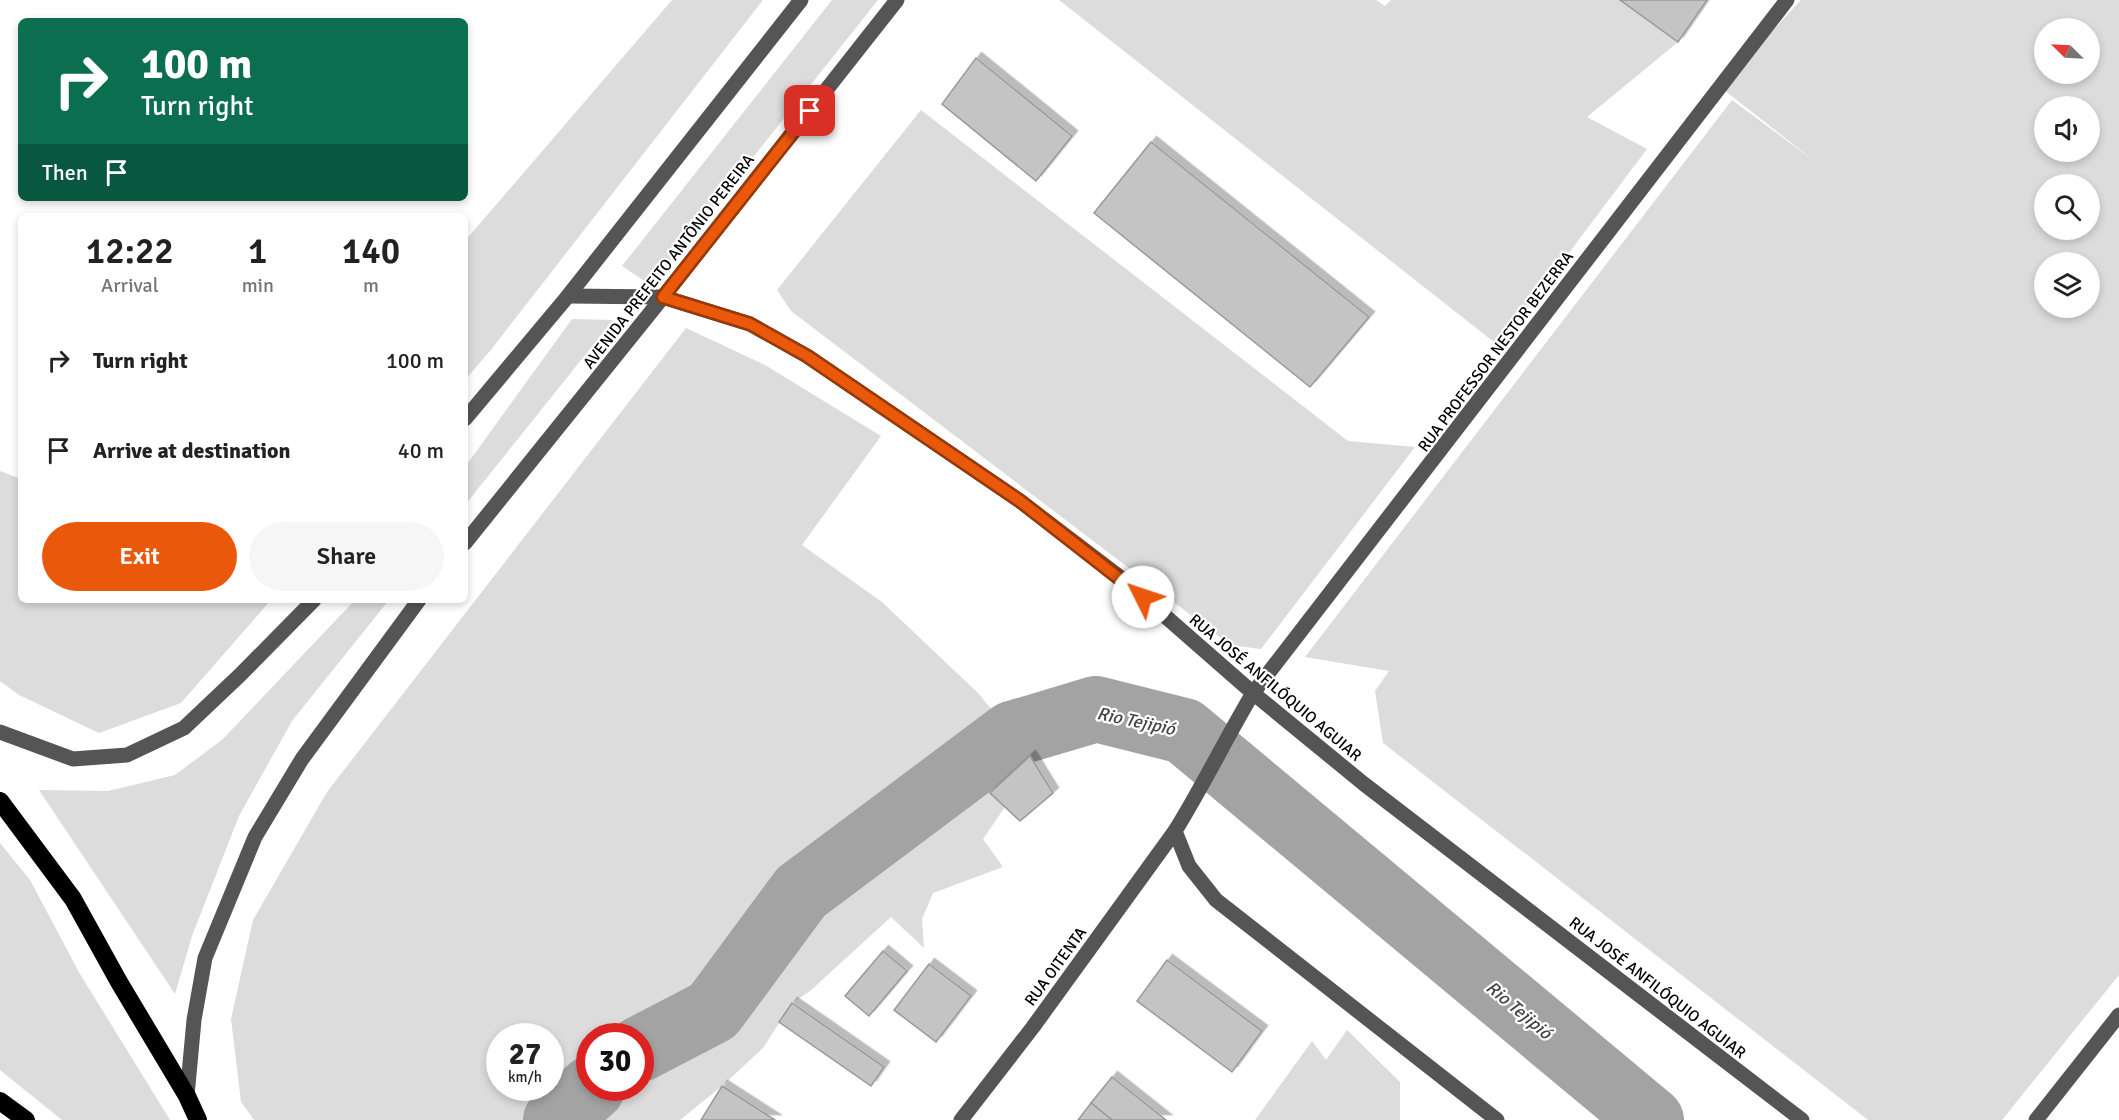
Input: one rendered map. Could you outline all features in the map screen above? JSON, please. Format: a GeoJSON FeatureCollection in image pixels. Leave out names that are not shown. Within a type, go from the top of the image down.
{"type":"FeatureCollection","features":[{"type":"Feature","properties":{"kind":"highway"},"geometry":{"type":"LineString","coordinates":[[0,801],[73,899],[119,982],[188,1096],[198,1120]]}},
{"type":"Feature","properties":{"kind":"highway"},"geometry":{"type":"LineString","coordinates":[[0,1101],[26,1120]]}},
{"type":"Feature","properties":{"kind":"street"},"geometry":{"type":"LineString","coordinates":[[468,415],[568,296],[801,0]]}},
{"type":"Feature","properties":{"kind":"street","name":"AVENIDA PREFEITO ANTÔNIO PEREIRA"},"geometry":{"type":"LineString","coordinates":[[468,539],[897,0]]}},
{"type":"Feature","properties":{"kind":"street","name":"RUA PROFESSOR NESTOR BEZERRA"},"geometry":{"type":"LineString","coordinates":[[1204,783],[1233,725],[1253,693],[1787,0]]}},
{"type":"Feature","properties":{"kind":"street","name":"RUA JOSÉ ANFILÓQUIO AGUIAR"},"geometry":{"type":"LineString","coordinates":[[568,296],[663,297],[750,324],[807,356],[1029,507],[1125,581],[1253,693],[1364,784],[1802,1120]]}},
{"type":"Feature","properties":{"kind":"street"},"geometry":{"type":"LineString","coordinates":[[0,732],[73,759],[127,755],[184,728],[311,603]]}},
{"type":"Feature","properties":{"kind":"street"},"geometry":{"type":"LineString","coordinates":[[188,1096],[194,1020],[205,958],[255,837],[302,759],[417,603]]}},
{"type":"Feature","properties":{"kind":"street","name":"RUA OITENTA"},"geometry":{"type":"LineString","coordinates":[[961,1120],[1033,1027],[1175,831],[1204,783]]}},
{"type":"Feature","properties":{"kind":"street"},"geometry":{"type":"LineString","coordinates":[[1175,831],[1189,866],[1216,900],[1497,1120]]}},
{"type":"Feature","properties":{"kind":"street"},"geometry":{"type":"LineString","coordinates":[[2036,1120],[2119,1015]]}},
{"type":"Feature","properties":{"kind":"shaded area"},"geometry":{"type":"Polygon","coordinates":[[[672,0],[763,0],[468,377],[468,238],[672,0]]]}},
{"type":"Feature","properties":{"kind":"shaded area"},"geometry":{"type":"Polygon","coordinates":[[[832,0],[878,0],[657,278],[643,280],[622,266],[832,0]]]}},
{"type":"Feature","properties":{"kind":"shaded area"},"geometry":{"type":"Polygon","coordinates":[[[1059,0],[1376,0],[1385,6],[1391,0],[1620,0],[1678,42],[1587,117],[1647,149],[1499,346],[1059,0]]]}},
{"type":"Feature","properties":{"kind":"shaded area"},"geometry":{"type":"Polygon","coordinates":[[[1801,0],[2119,0],[2119,975],[2002,1120],[1868,1120],[1383,743],[1375,691],[1389,671],[1305,657],[1732,100],[1817,163],[1720,87],[1801,0]]]}},
{"type":"Feature","properties":{"kind":"shaded area"},"geometry":{"type":"Polygon","coordinates":[[[921,110],[1348,441],[1415,447],[1261,649],[1230,645],[791,311],[777,290],[921,110]]]}},
{"type":"Feature","properties":{"kind":"shaded area"},"geometry":{"type":"Polygon","coordinates":[[[572,319],[613,320],[468,501],[468,463],[572,319]]]}},
{"type":"Feature","properties":{"kind":"shaded area"},"geometry":{"type":"Polygon","coordinates":[[[686,328],[765,365],[881,436],[802,545],[882,602],[978,693],[1030,756],[990,793],[1005,807],[983,839],[1003,867],[933,893],[922,919],[924,948],[891,917],[810,991],[792,1003],[763,1048],[722,1086],[680,1120],[254,1120],[241,1102],[231,1019],[253,920],[327,792],[686,328]]]}},
{"type":"Feature","properties":{"kind":"shaded area"},"geometry":{"type":"Polygon","coordinates":[[[0,471],[18,478],[18,603],[268,603],[181,703],[99,733],[19,695],[0,681],[0,471]]]}},
{"type":"Feature","properties":{"kind":"shaded area"},"geometry":{"type":"Polygon","coordinates":[[[352,603],[387,603],[292,721],[239,816],[192,936],[175,994],[39,790],[108,791],[175,775],[223,739],[352,603]]]}},
{"type":"Feature","properties":{"kind":"shaded area"},"geometry":{"type":"Polygon","coordinates":[[[0,843],[30,880],[80,974],[170,1120],[62,1120],[0,1070],[0,843]]]}},
{"type":"Feature","properties":{"kind":"shaded area"},"geometry":{"type":"Polygon","coordinates":[[[1347,1030],[1400,1082],[1400,1120],[1255,1120],[1312,1041],[1326,1060],[1347,1030]]]}},
{"type":"Feature","properties":{"kind":"building"},"geometry":{"type":"Polygon","coordinates":[[[1620,0],[1707,0],[1678,42],[1620,0]]]}},
{"type":"Feature","properties":{"kind":"building"},"geometry":{"type":"Polygon","coordinates":[[[976,58],[1072,136],[1036,181],[942,104],[976,58]]]}},
{"type":"Feature","properties":{"kind":"building"},"geometry":{"type":"Polygon","coordinates":[[[1151,142],[1369,317],[1310,387],[1094,213],[1151,142]]]}},
{"type":"Feature","properties":{"kind":"building"},"geometry":{"type":"Polygon","coordinates":[[[1030,756],[1053,793],[1020,821],[990,793],[1030,756]]]}},
{"type":"Feature","properties":{"kind":"building"},"geometry":{"type":"Polygon","coordinates":[[[883,951],[907,971],[869,1016],[845,996],[883,951]]]}},
{"type":"Feature","properties":{"kind":"building"},"geometry":{"type":"Polygon","coordinates":[[[1167,960],[1262,1031],[1232,1072],[1137,1001],[1167,960]]]}},
{"type":"Feature","properties":{"kind":"building"},"geometry":{"type":"Polygon","coordinates":[[[929,964],[971,996],[936,1042],[894,1010],[929,964]]]}},
{"type":"Feature","properties":{"kind":"building"},"geometry":{"type":"Polygon","coordinates":[[[792,1003],[884,1067],[871,1086],[779,1022],[792,1003]]]}},
{"type":"Feature","properties":{"kind":"building"},"geometry":{"type":"Polygon","coordinates":[[[1112,1077],[1166,1120],[1112,1120],[1091,1103],[1112,1077]]]}},
{"type":"Feature","properties":{"kind":"building"},"geometry":{"type":"Polygon","coordinates":[[[722,1086],[775,1120],[701,1120],[722,1086]]]}},
{"type":"Feature","properties":{"kind":"building"},"geometry":{"type":"Polygon","coordinates":[[[1091,1103],[1112,1120],[1078,1120],[1091,1103]]]}},
{"type":"Feature","properties":{"kind":"waterway","name":"Rio Tejipió"},"geometry":{"type":"LineString","coordinates":[[654,1042],[713,1011],[801,892],[1012,734],[1096,709],[1184,731],[1651,1120]]}},
{"type":"Feature","properties":{"kind":"waterway","name":"Rio Tejipió"},"geometry":{"type":"LineString","coordinates":[[556,1120],[577,1101]]}},
{"type":"Feature","properties":{"kind":"route"},"geometry":{"type":"LineString","coordinates":[[810,111],[663,297],[750,324],[807,356],[1020,501],[1143,597]]}}]}
